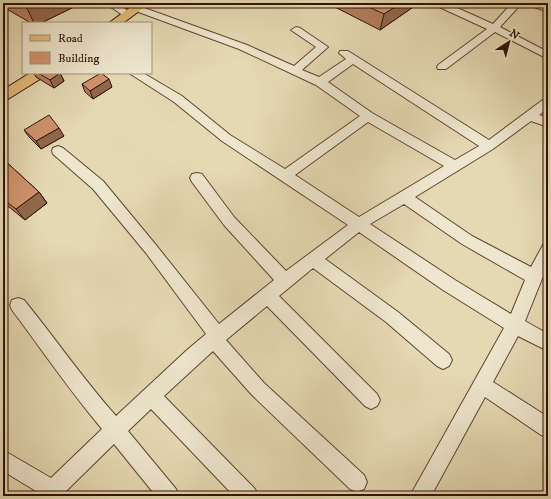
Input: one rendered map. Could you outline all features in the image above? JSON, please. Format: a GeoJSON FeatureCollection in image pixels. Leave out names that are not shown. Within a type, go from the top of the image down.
{"type":"FeatureCollection","features":[{"type":"Feature","properties":{"kind":"main road"},"geometry":{"type":"LineString","coordinates":[[116,22],[136,8]]}},
{"type":"Feature","properties":{"kind":"main road"},"geometry":{"type":"LineString","coordinates":[[3,96],[38,74]]}},
{"type":"Feature","properties":{"kind":"street"},"geometry":{"type":"LineString","coordinates":[[110,3],[136,8],[243,47],[320,82],[368,116],[455,166]]}},
{"type":"Feature","properties":{"kind":"street"},"geometry":{"type":"LineString","coordinates":[[442,68],[494,28],[517,3]]}},
{"type":"Feature","properties":{"kind":"street"},"geometry":{"type":"LineString","coordinates":[[532,3],[548,9]]}},
{"type":"Feature","properties":{"kind":"street"},"geometry":{"type":"LineString","coordinates":[[444,4],[548,56]]}},
{"type":"Feature","properties":{"kind":"street"},"geometry":{"type":"LineString","coordinates":[[294,71],[323,47],[296,30]]}},
{"type":"Feature","properties":{"kind":"street"},"geometry":{"type":"LineString","coordinates":[[320,82],[348,56],[489,146]]}},
{"type":"Feature","properties":{"kind":"street"},"geometry":{"type":"LineString","coordinates":[[137,74],[178,99],[226,138],[449,285],[548,343]]}},
{"type":"Feature","properties":{"kind":"street"},"geometry":{"type":"LineString","coordinates":[[3,460],[50,493],[194,356],[313,259],[358,224],[489,146],[548,102]]}},
{"type":"Feature","properties":{"kind":"street"},"geometry":{"type":"LineString","coordinates":[[285,176],[368,116]]}},
{"type":"Feature","properties":{"kind":"street"},"geometry":{"type":"LineString","coordinates":[[530,116],[548,123]]}},
{"type":"Feature","properties":{"kind":"street"},"geometry":{"type":"LineString","coordinates":[[58,151],[98,185],[151,249],[216,337],[258,389],[357,482]]}},
{"type":"Feature","properties":{"kind":"street"},"geometry":{"type":"LineString","coordinates":[[197,178],[229,221],[285,281]]}},
{"type":"Feature","properties":{"kind":"street"},"geometry":{"type":"LineString","coordinates":[[406,196],[467,240],[534,277]]}},
{"type":"Feature","properties":{"kind":"street"},"geometry":{"type":"LineString","coordinates":[[420,496],[515,325],[534,277],[548,249]]}},
{"type":"Feature","properties":{"kind":"street"},"geometry":{"type":"LineString","coordinates":[[313,259],[392,317],[443,360]]}},
{"type":"Feature","properties":{"kind":"street"},"geometry":{"type":"LineString","coordinates":[[268,295],[371,400]]}},
{"type":"Feature","properties":{"kind":"street"},"geometry":{"type":"LineString","coordinates":[[18,305],[57,355],[83,394],[115,430],[169,496]]}},
{"type":"Feature","properties":{"kind":"street"},"geometry":{"type":"LineString","coordinates":[[482,384],[548,428]]}},
{"type":"Feature","properties":{"kind":"street"},"geometry":{"type":"LineString","coordinates":[[151,396],[248,496]]}},
{"type":"Feature","properties":{"kind":"building"},"geometry":{"type":"Polygon","coordinates":[[[360,3],[401,3],[384,14],[360,3]]]}},
{"type":"Feature","properties":{"kind":"building"},"geometry":{"type":"Polygon","coordinates":[[[40,74],[59,74],[50,80],[40,74]]]}},
{"type":"Feature","properties":{"kind":"building"},"geometry":{"type":"Polygon","coordinates":[[[99,74],[102,74],[109,79],[90,91],[82,84],[99,74]]]}},
{"type":"Feature","properties":{"kind":"building"},"geometry":{"type":"Polygon","coordinates":[[[49,115],[59,128],[36,141],[24,130],[49,115]]]}},
{"type":"Feature","properties":{"kind":"building"},"geometry":{"type":"Polygon","coordinates":[[[3,159],[39,192],[16,209],[3,199],[3,159]]]}}]}
